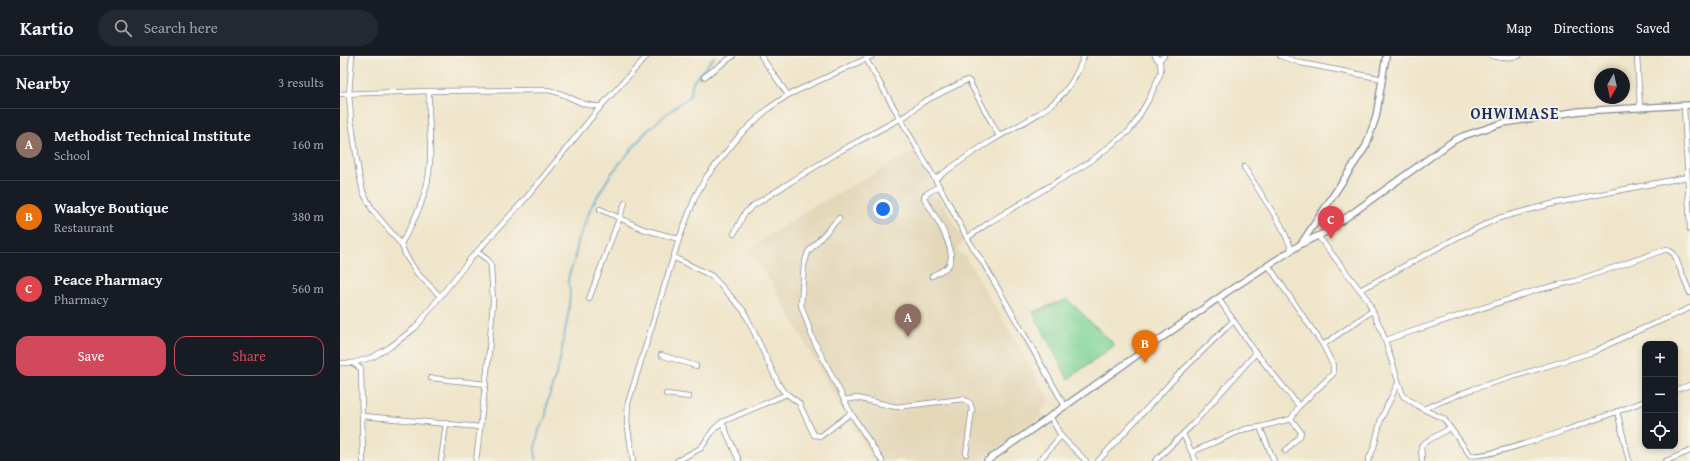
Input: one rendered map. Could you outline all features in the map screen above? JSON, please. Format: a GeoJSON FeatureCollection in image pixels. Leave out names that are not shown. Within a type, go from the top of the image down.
{"type":"FeatureCollection","features":[{"type":"Feature","properties":{"kind":"street"},"geometry":{"type":"LineString","coordinates":[[352,56],[349,94],[351,119],[359,174],[364,192],[372,211],[401,244],[406,256],[418,273],[440,296]]}},
{"type":"Feature","properties":{"kind":"street"},"geometry":{"type":"LineString","coordinates":[[340,363],[354,363],[373,357],[415,328],[476,252],[527,197],[601,106],[647,56]]}},
{"type":"Feature","properties":{"kind":"street"},"geometry":{"type":"LineString","coordinates":[[704,77],[732,56]]}},
{"type":"Feature","properties":{"kind":"street"},"geometry":{"type":"LineString","coordinates":[[762,56],[788,94]]}},
{"type":"Feature","properties":{"kind":"street"},"geometry":{"type":"LineString","coordinates":[[633,461],[627,422],[628,403],[679,239],[696,195],[707,176],[740,135],[764,112],[788,94],[872,56]]}},
{"type":"Feature","properties":{"kind":"street"},"geometry":{"type":"LineString","coordinates":[[935,179],[999,136],[1041,113],[1058,100],[1067,91],[1078,72],[1084,56]]}},
{"type":"Feature","properties":{"kind":"street"},"geometry":{"type":"LineString","coordinates":[[967,238],[990,222],[1091,161],[1129,131],[1142,110],[1161,72],[1159,60],[1155,56]]}},
{"type":"Feature","properties":{"kind":"street"},"geometry":{"type":"LineString","coordinates":[[1159,60],[1164,56]]}},
{"type":"Feature","properties":{"kind":"street"},"geometry":{"type":"LineString","coordinates":[[1280,56],[1301,63],[1383,79]]}},
{"type":"Feature","properties":{"kind":"street"},"geometry":{"type":"LineString","coordinates":[[1301,244],[1324,212],[1366,146],[1376,117],[1386,56]]}},
{"type":"Feature","properties":{"kind":"street"},"geometry":{"type":"LineString","coordinates":[[1492,56],[1502,58],[1519,56]]}},
{"type":"Feature","properties":{"kind":"street"},"geometry":{"type":"LineString","coordinates":[[1637,56],[1640,108]]}},
{"type":"Feature","properties":{"kind":"street"},"geometry":{"type":"LineString","coordinates":[[866,59],[967,238],[981,259],[1065,406]]}},
{"type":"Feature","properties":{"kind":"street"},"geometry":{"type":"LineString","coordinates":[[734,234],[744,214],[754,205],[842,150],[907,115],[924,102],[967,80],[969,80],[999,136]]}},
{"type":"Feature","properties":{"kind":"street"},"geometry":{"type":"LineString","coordinates":[[340,94],[429,91],[547,90],[588,106],[601,106]]}},
{"type":"Feature","properties":{"kind":"street"},"geometry":{"type":"LineString","coordinates":[[401,244],[417,215],[426,186],[430,162],[429,91]]}},
{"type":"Feature","properties":{"kind":"street"},"geometry":{"type":"LineString","coordinates":[[987,461],[1218,298],[1301,244],[1318,236],[1340,222],[1453,141],[1463,136],[1503,123],[1580,110],[1687,105],[1687,177],[1690,229]]}},
{"type":"Feature","properties":{"kind":"street"},"geometry":{"type":"LineString","coordinates":[[1244,167],[1281,225],[1292,250]]}},
{"type":"Feature","properties":{"kind":"street"},"geometry":{"type":"LineString","coordinates":[[1360,290],[1458,237],[1499,218],[1551,204],[1687,177]]}},
{"type":"Feature","properties":{"kind":"street"},"geometry":{"type":"LineString","coordinates":[[932,276],[948,266],[951,260],[950,246],[924,198],[925,195],[939,186]]}},
{"type":"Feature","properties":{"kind":"street"},"geometry":{"type":"LineString","coordinates":[[589,299],[618,218],[625,203]]}},
{"type":"Feature","properties":{"kind":"street"},"geometry":{"type":"LineString","coordinates":[[600,209],[643,229],[679,239]]}},
{"type":"Feature","properties":{"kind":"street"},"geometry":{"type":"LineString","coordinates":[[1324,212],[1340,222]]}},
{"type":"Feature","properties":{"kind":"street"},"geometry":{"type":"LineString","coordinates":[[839,218],[808,252],[804,265],[801,305],[813,338],[844,400],[882,461]]}},
{"type":"Feature","properties":{"kind":"street"},"geometry":{"type":"LineString","coordinates":[[1318,236],[1360,290],[1372,311],[1386,340],[1398,383],[1405,398],[1442,418],[1470,455],[1480,456],[1521,445],[1642,402]]}},
{"type":"Feature","properties":{"kind":"street"},"geometry":{"type":"LineString","coordinates":[[1386,340],[1537,290],[1575,280],[1667,250],[1674,254],[1690,293]]}},
{"type":"Feature","properties":{"kind":"street"},"geometry":{"type":"LineString","coordinates":[[476,252],[488,260],[492,273],[494,302],[486,384],[476,461]]}},
{"type":"Feature","properties":{"kind":"street"},"geometry":{"type":"LineString","coordinates":[[673,257],[712,276],[744,311],[779,385],[787,394],[799,403],[814,435],[822,436],[851,413]]}},
{"type":"Feature","properties":{"kind":"street"},"geometry":{"type":"LineString","coordinates":[[1192,452],[1240,431],[1291,419],[1299,406],[1333,374],[1333,365],[1323,345],[1268,265]]}},
{"type":"Feature","properties":{"kind":"street"},"geometry":{"type":"LineString","coordinates":[[1218,298],[1256,353],[1299,406]]}},
{"type":"Feature","properties":{"kind":"street"},"geometry":{"type":"LineString","coordinates":[[1423,409],[1473,389],[1593,352],[1690,308]]}},
{"type":"Feature","properties":{"kind":"street"},"geometry":{"type":"LineString","coordinates":[[1323,345],[1372,311]]}},
{"type":"Feature","properties":{"kind":"street"},"geometry":{"type":"LineString","coordinates":[[1098,461],[1175,378],[1234,321]]}},
{"type":"Feature","properties":{"kind":"street"},"geometry":{"type":"LineString","coordinates":[[1155,461],[1183,434],[1256,353]]}},
{"type":"Feature","properties":{"kind":"street"},"geometry":{"type":"LineString","coordinates":[[661,355],[696,366]]}},
{"type":"Feature","properties":{"kind":"street"},"geometry":{"type":"LineString","coordinates":[[354,363],[361,369],[363,461]]}},
{"type":"Feature","properties":{"kind":"street"},"geometry":{"type":"LineString","coordinates":[[431,378],[486,384]]}},
{"type":"Feature","properties":{"kind":"street"},"geometry":{"type":"LineString","coordinates":[[1368,461],[1374,447],[1381,419],[1398,383]]}},
{"type":"Feature","properties":{"kind":"street"},"geometry":{"type":"LineString","coordinates":[[1678,389],[1690,385]]}},
{"type":"Feature","properties":{"kind":"street"},"geometry":{"type":"LineString","coordinates":[[666,394],[689,397]]}},
{"type":"Feature","properties":{"kind":"street"},"geometry":{"type":"LineString","coordinates":[[677,461],[701,448],[714,429],[722,422],[787,394]]}},
{"type":"Feature","properties":{"kind":"street"},"geometry":{"type":"LineString","coordinates":[[844,400],[857,398],[896,407],[963,399],[970,403],[972,409],[966,454]]}},
{"type":"Feature","properties":{"kind":"street"},"geometry":{"type":"LineString","coordinates":[[1617,411],[1629,461]]}},
{"type":"Feature","properties":{"kind":"street"},"geometry":{"type":"LineString","coordinates":[[363,416],[480,427]]}},
{"type":"Feature","properties":{"kind":"street"},"geometry":{"type":"LineString","coordinates":[[1050,416],[1061,436],[1086,461]]}},
{"type":"Feature","properties":{"kind":"street"},"geometry":{"type":"LineString","coordinates":[[1285,451],[1300,436],[1301,432],[1291,419]]}},
{"type":"Feature","properties":{"kind":"street"},"geometry":{"type":"LineString","coordinates":[[722,422],[739,461]]}},
{"type":"Feature","properties":{"kind":"street"},"geometry":{"type":"LineString","coordinates":[[441,461],[446,423]]}},
{"type":"Feature","properties":{"kind":"street"},"geometry":{"type":"LineString","coordinates":[[1260,427],[1274,461]]}},
{"type":"Feature","properties":{"kind":"street"},"geometry":{"type":"LineString","coordinates":[[1422,461],[1421,446],[1424,442],[1450,428]]}},
{"type":"Feature","properties":{"kind":"street"},"geometry":{"type":"LineString","coordinates":[[1183,434],[1196,461]]}},
{"type":"Feature","properties":{"kind":"street"},"geometry":{"type":"LineString","coordinates":[[1039,461],[1061,436]]}},
{"type":"Feature","properties":{"kind":"street"},"geometry":{"type":"LineString","coordinates":[[1666,461],[1690,451]]}},
{"type":"Feature","properties":{"kind":"shaded area"},"geometry":{"type":"Polygon","coordinates":[[[914,151],[934,187],[928,194],[930,197],[939,197],[964,240],[957,249],[959,253],[964,254],[1047,395],[1048,401],[1045,407],[1041,410],[1043,415],[980,461],[875,461],[843,411],[772,283],[748,252],[769,235],[808,210],[914,151]]]}},
{"type":"Feature","properties":{"kind":"green space"},"geometry":{"type":"Polygon","coordinates":[[[1067,299],[1115,345],[1068,379],[1033,312],[1067,299]]]}},
{"type":"Feature","properties":{"kind":"waterway"},"geometry":{"type":"LineString","coordinates":[[536,461],[535,448],[539,430],[546,416],[547,403],[559,365],[569,309],[569,274],[574,262],[578,241],[592,205],[611,174],[646,132],[666,114],[690,96],[693,82],[715,56]]}},
{"type":"Feature","properties":{"kind":"place","name":"Peace Pharmacy"},"geometry":{"type":"Point","coordinates":[1331,239]}},
{"type":"Feature","properties":{"kind":"place","name":"Methodist Technical Institute"},"geometry":{"type":"Point","coordinates":[908,337]}},
{"type":"Feature","properties":{"kind":"place","name":"Waakye Boutique"},"geometry":{"type":"Point","coordinates":[1145,363]}},
{"type":"Feature","properties":{"kind":"district","name":"OHWIMASE"},"geometry":{"type":"Point","coordinates":[1515,113]}}]}
